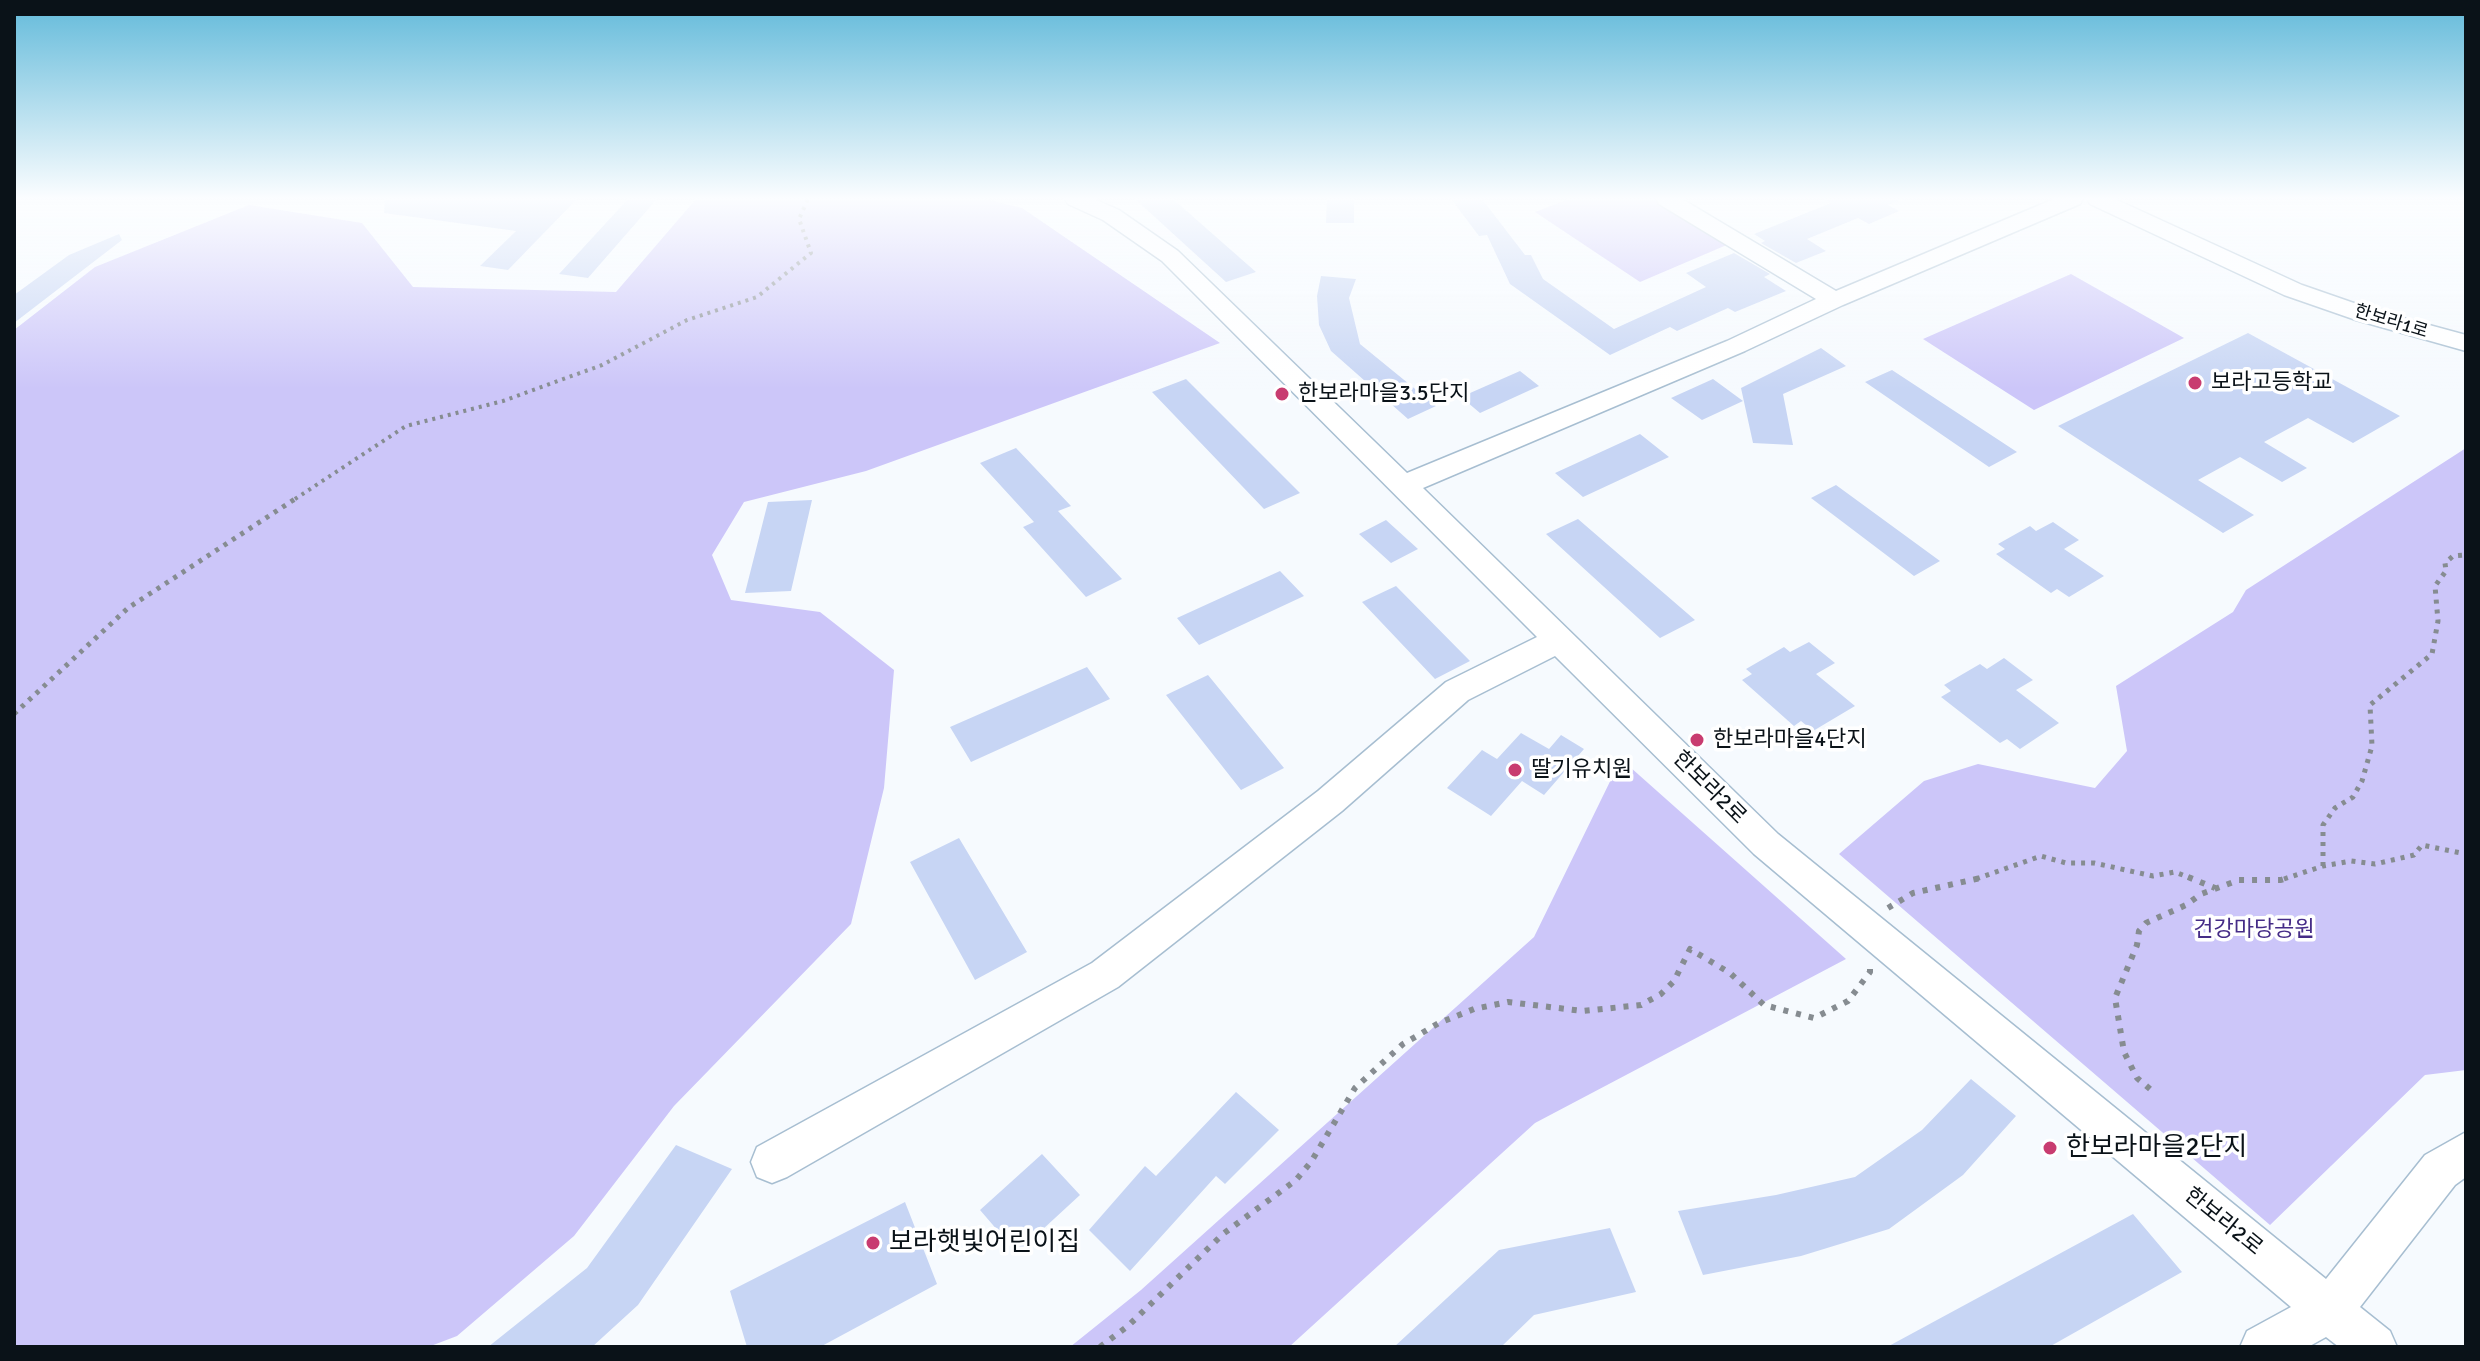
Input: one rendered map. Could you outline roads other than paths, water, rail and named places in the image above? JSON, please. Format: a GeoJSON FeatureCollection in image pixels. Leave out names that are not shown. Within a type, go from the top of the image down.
{"type":"FeatureCollection","features":[{"type":"Feature","properties":{"kind":"street","name":"한보라2로"},"geometry":{"type":"LineString","coordinates":[[1177,263],[1766,844],[2374,1347]]}},
{"type":"Feature","properties":{"kind":"street"},"geometry":{"type":"LineString","coordinates":[[1772,263],[1834,300]]}},
{"type":"Feature","properties":{"kind":"street"},"geometry":{"type":"LineString","coordinates":[[1403,486],[1736,346],[1922,263]]}},
{"type":"Feature","properties":{"kind":"street","name":"한보라1로"},"geometry":{"type":"LineString","coordinates":[[2234,263],[2293,290],[2365,315],[2466,343]]}},
{"type":"Feature","properties":{"kind":"street"},"geometry":{"type":"LineString","coordinates":[[772,1162],[1105,975],[1330,801],[1457,691],[1559,640]]}},
{"type":"Feature","properties":{"kind":"street"},"geometry":{"type":"LineString","coordinates":[[2263,1347],[2330,1310],[2440,1170],[2466,1152]]}},
{"type":"Feature","properties":{"kind":"place","name":"보라고등학교"},"geometry":{"type":"Point","coordinates":[2195,383]}},
{"type":"Feature","properties":{"kind":"place","name":"한보라마을3.5단지"},"geometry":{"type":"Point","coordinates":[1282,394]}},
{"type":"Feature","properties":{"kind":"place","name":"한보라마을4단지"},"geometry":{"type":"Point","coordinates":[1697,740]}},
{"type":"Feature","properties":{"kind":"place","name":"딸기유치원"},"geometry":{"type":"Point","coordinates":[1515,770]}},
{"type":"Feature","properties":{"kind":"place","name":"한보라마을2단지"},"geometry":{"type":"Point","coordinates":[2050,1148]}},
{"type":"Feature","properties":{"kind":"place","name":"보라햇빛어린이집"},"geometry":{"type":"Point","coordinates":[873,1243]}},
{"type":"Feature","properties":{"kind":"park label","name":"건강마당공원"},"geometry":{"type":"Point","coordinates":[2254,930]}}]}
